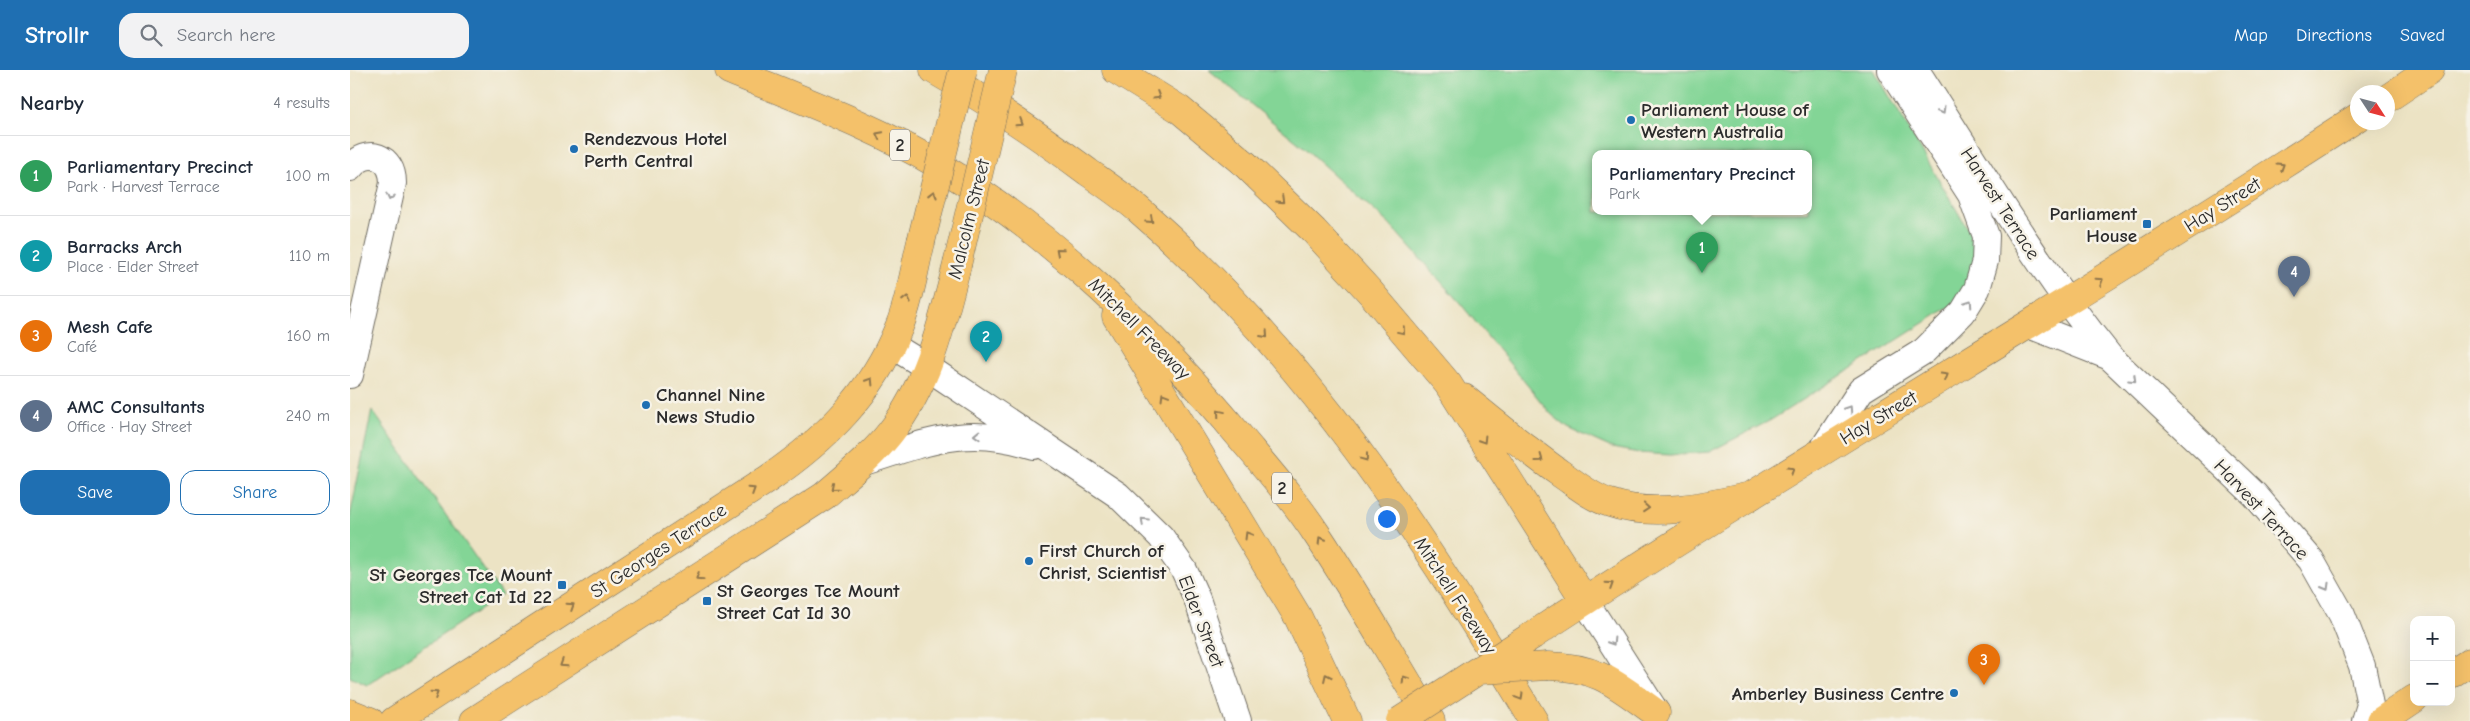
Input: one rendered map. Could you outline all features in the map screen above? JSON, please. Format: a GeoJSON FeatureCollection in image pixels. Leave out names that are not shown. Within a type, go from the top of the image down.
{"type":"FeatureCollection","features":[{"type":"Feature","properties":{"kind":"main road","name":"Mitchell Freeway"},"geometry":{"type":"LineString","coordinates":[[729,70],[868,129],[937,164],[997,203],[1047,241],[1096,283],[1192,379],[1292,500],[1317,534],[1431,721]]}},
{"type":"Feature","properties":{"kind":"main road","name":"Mitchell Freeway"},"geometry":{"type":"LineString","coordinates":[[934,70],[976,94],[1033,132],[1137,208],[1230,296],[1287,360],[1374,470],[1480,631],[1534,721]]}},
{"type":"Feature","properties":{"kind":"main road"},"geometry":{"type":"LineString","coordinates":[[891,345],[900,325],[922,242],[963,70]]}},
{"type":"Feature","properties":{"kind":"main road","name":"Malcolm Street"},"geometry":{"type":"LineString","coordinates":[[927,367],[957,265],[1003,70]]}},
{"type":"Feature","properties":{"kind":"main road"},"geometry":{"type":"LineString","coordinates":[[1116,70],[1179,109],[1246,165],[1314,231],[1371,293],[1448,384],[1584,601]]}},
{"type":"Feature","properties":{"kind":"main road"},"geometry":{"type":"LineString","coordinates":[[2395,93],[2430,70]]}},
{"type":"Feature","properties":{"kind":"main road","name":"Hay Street"},"geometry":{"type":"LineString","coordinates":[[1400,721],[1584,601],[1822,450],[2028,326],[2350,123]]}},
{"type":"Feature","properties":{"kind":"main road"},"geometry":{"type":"LineString","coordinates":[[1096,283],[1298,617],[1347,721]]}},
{"type":"Feature","properties":{"kind":"main road","name":"St Georges Terrace"},"geometry":{"type":"LineString","coordinates":[[394,721],[802,456],[834,428],[859,399],[891,345]]}},
{"type":"Feature","properties":{"kind":"main road"},"geometry":{"type":"LineString","coordinates":[[474,721],[824,496],[864,462],[890,433],[909,405],[927,367]]}},
{"type":"Feature","properties":{"kind":"main road"},"geometry":{"type":"LineString","coordinates":[[1448,384],[1534,454],[1577,485],[1611,504],[1656,509],[1680,509],[1704,507],[1750,496]]}},
{"type":"Feature","properties":{"kind":"main road"},"geometry":{"type":"LineString","coordinates":[[2455,671],[2470,662]]}},
{"type":"Feature","properties":{"kind":"main road"},"geometry":{"type":"LineString","coordinates":[[1479,670],[1574,666],[1602,675],[1659,717]]}},
{"type":"Feature","properties":{"kind":"main road"},"geometry":{"type":"LineString","coordinates":[[2381,721],[2410,702]]}},
{"type":"Feature","properties":{"kind":"main road"},"geometry":{"type":"LineString","coordinates":[[350,713],[370,721]]}},
{"type":"Feature","properties":{"kind":"street","name":"Harvest Terrace"},"geometry":{"type":"LineString","coordinates":[[1822,450],[1862,390],[1924,351],[1952,324],[1977,290],[1985,261],[1986,236],[1971,195],[1890,70]]}},
{"type":"Feature","properties":{"kind":"street","name":"Harvest Terrace"},"geometry":{"type":"LineString","coordinates":[[1916,70],[2002,208],[2066,302],[2110,357],[2255,496],[2311,560],[2342,615],[2362,666],[2370,705],[2365,721]]}},
{"type":"Feature","properties":{"kind":"street"},"geometry":{"type":"LineString","coordinates":[[350,168],[355,161],[365,156],[378,156],[387,162],[393,172],[393,183],[350,375]]}},
{"type":"Feature","properties":{"kind":"street","name":"Harvest Terrace"},"geometry":{"type":"LineString","coordinates":[[2028,326],[2110,357]]}},
{"type":"Feature","properties":{"kind":"street","name":"Elder Street"},"geometry":{"type":"LineString","coordinates":[[891,345],[1118,495],[1161,537],[1184,570],[1197,599],[1238,721]]}},
{"type":"Feature","properties":{"kind":"street","name":"Elder Street"},"geometry":{"type":"LineString","coordinates":[[864,462],[930,441],[958,436],[985,435],[1016,440],[1058,454]]}},
{"type":"Feature","properties":{"kind":"street"},"geometry":{"type":"LineString","coordinates":[[1584,601],[1659,717]]}},
{"type":"Feature","properties":{"kind":"green space"},"geometry":{"type":"Polygon","coordinates":[[[1209,70],[1874,70],[1979,248],[1962,299],[1771,420],[1709,452],[1670,455],[1639,453],[1612,448],[1568,428],[1551,414],[1460,303],[1389,224],[1301,145],[1209,70]]]}},
{"type":"Feature","properties":{"kind":"green space"},"geometry":{"type":"Polygon","coordinates":[[[372,410],[502,595],[367,685],[350,677],[350,516],[372,410]]]}},
{"type":"Feature","properties":{"kind":"place","name":"Parliament House of Western Australia"},"geometry":{"type":"Point","coordinates":[1631,120]}},
{"type":"Feature","properties":{"kind":"place","name":"Rendezvous Hotel Perth Central"},"geometry":{"type":"Point","coordinates":[574,149]}},
{"type":"Feature","properties":{"kind":"place","name":"Parliament House"},"geometry":{"type":"Point","coordinates":[2147,224]}},
{"type":"Feature","properties":{"kind":"place","name":"Parliamentary Precinct"},"geometry":{"type":"Point","coordinates":[1702,273]}},
{"type":"Feature","properties":{"kind":"place","name":"AMC Consultants"},"geometry":{"type":"Point","coordinates":[2294,297]}},
{"type":"Feature","properties":{"kind":"place","name":"Barracks Arch"},"geometry":{"type":"Point","coordinates":[986,362]}},
{"type":"Feature","properties":{"kind":"place","name":"Channel Nine News Studio"},"geometry":{"type":"Point","coordinates":[646,405]}},
{"type":"Feature","properties":{"kind":"place","name":"First Church of Christ, Scientist"},"geometry":{"type":"Point","coordinates":[1029,561]}},
{"type":"Feature","properties":{"kind":"place","name":"St Georges Tce Mount Street Cat Id 22"},"geometry":{"type":"Point","coordinates":[562,585]}},
{"type":"Feature","properties":{"kind":"place","name":"St Georges Tce Mount Street Cat Id 30"},"geometry":{"type":"Point","coordinates":[707,601]}},
{"type":"Feature","properties":{"kind":"place","name":"Mesh Cafe"},"geometry":{"type":"Point","coordinates":[1984,685]}},
{"type":"Feature","properties":{"kind":"place","name":"Amberley Business Centre"},"geometry":{"type":"Point","coordinates":[1954,693]}}]}
